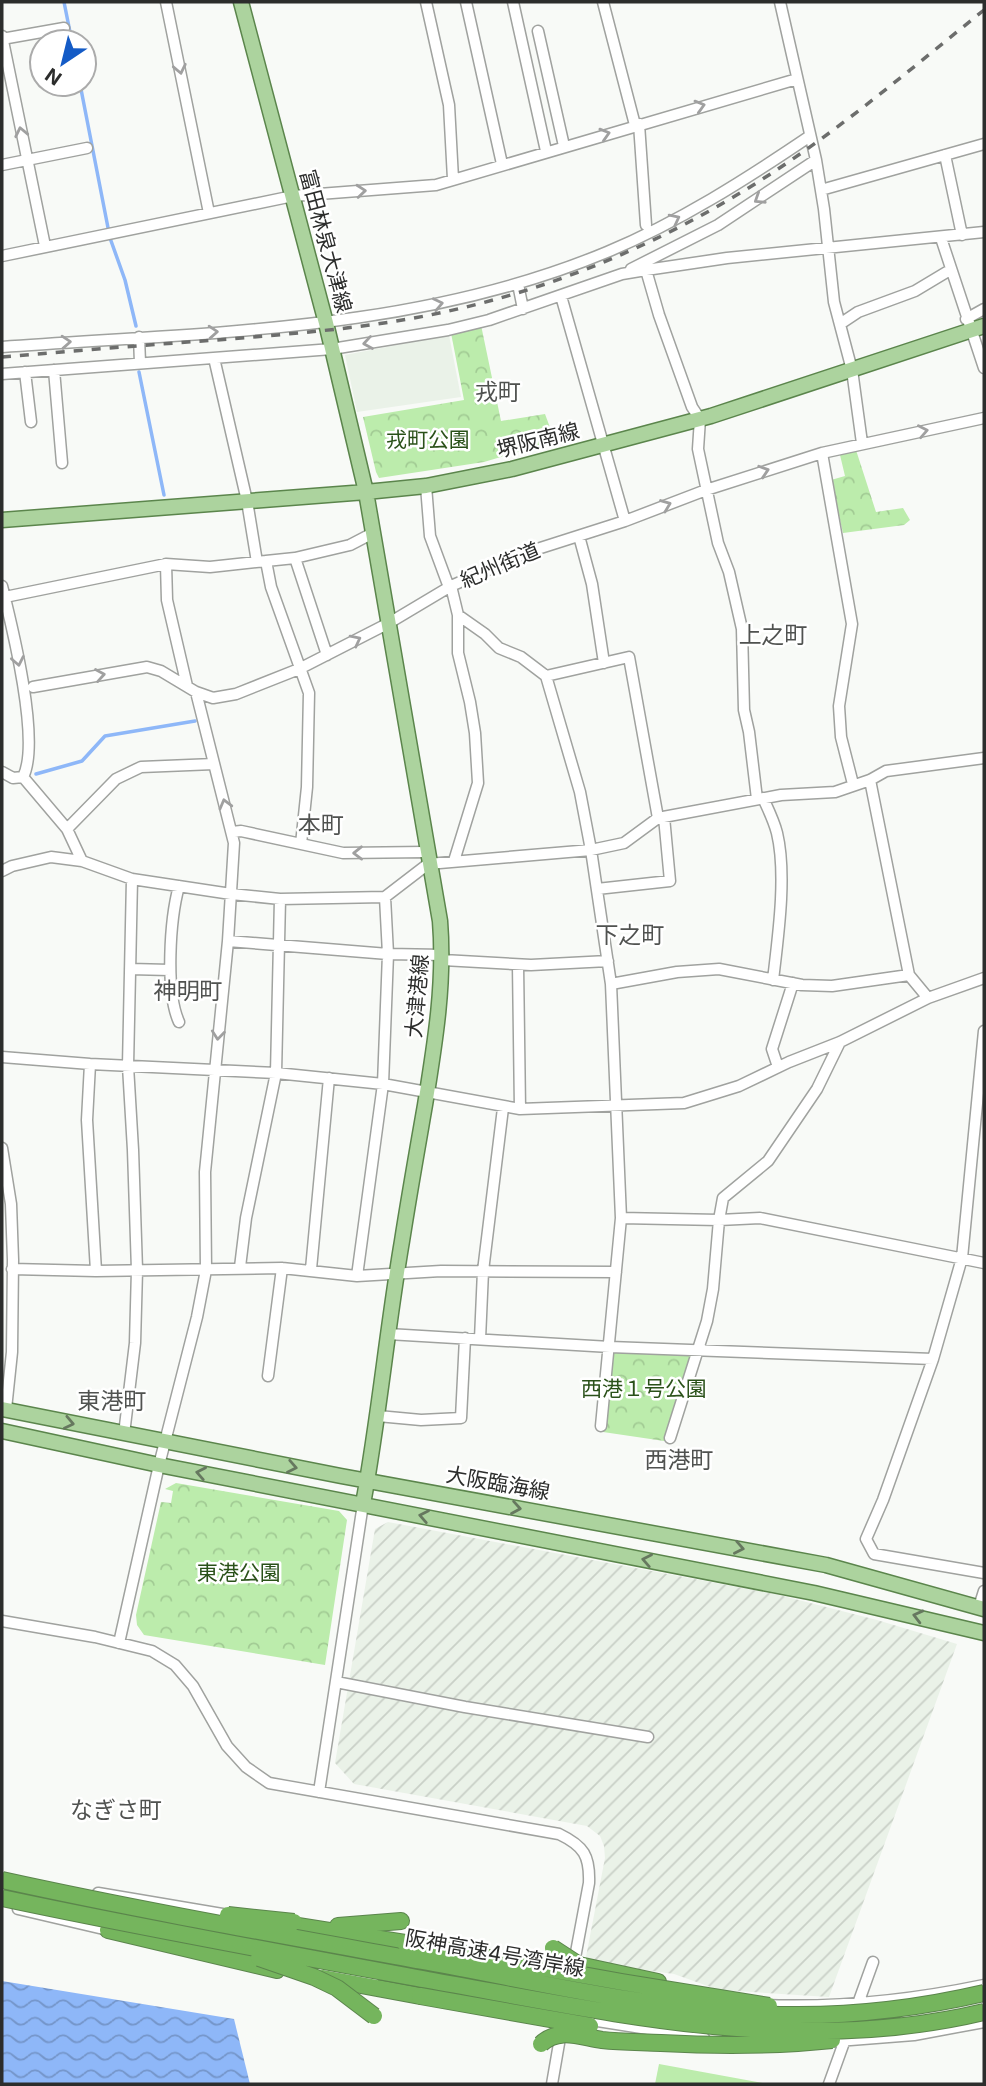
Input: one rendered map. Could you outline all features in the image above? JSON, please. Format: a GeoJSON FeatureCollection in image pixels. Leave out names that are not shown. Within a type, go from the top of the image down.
{"type":"FeatureCollection","features":[{"type":"Feature","properties":{"kind":"highway","name":"阪神高速4号湾岸線"},"geometry":{"type":"LineString","coordinates":[[2,1878],[114,1903],[522,1979],[705,2009],[758,2014],[864,2012],[984,1993]]}},
{"type":"Feature","properties":{"kind":"highway","name":"阪神高速4号湾岸線"},"geometry":{"type":"LineString","coordinates":[[2,1898],[185,1936],[612,2013],[699,2026],[759,2031],[819,2031],[924,2023],[984,2012]]}},
{"type":"Feature","properties":{"kind":"highway"},"geometry":{"type":"LineString","coordinates":[[114,1903],[316,1925],[401,1921]]}},
{"type":"Feature","properties":{"kind":"highway"},"geometry":{"type":"LineString","coordinates":[[56,1910],[213,1945],[286,1966],[337,1988],[374,2016]]}},
{"type":"Feature","properties":{"kind":"highway"},"geometry":{"type":"LineString","coordinates":[[232,1915],[762,2005],[811,2010],[923,2004]]}},
{"type":"Feature","properties":{"kind":"highway"},"geometry":{"type":"LineString","coordinates":[[108,1930],[226,1959],[616,2031],[709,2045]]}},
{"type":"Feature","properties":{"kind":"highway"},"geometry":{"type":"LineString","coordinates":[[552,1948],[579,1965],[623,1973],[713,1996]]}},
{"type":"Feature","properties":{"kind":"highway"},"geometry":{"type":"LineString","coordinates":[[541,2044],[548,2037],[557,2034],[603,2040],[709,2045],[801,2043],[849,2038],[924,2023]]}},
{"type":"Feature","properties":{"kind":"main road","name":"富田林泉大津線"},"geometry":{"type":"LineString","coordinates":[[241,2],[326,323],[366,492]]}},
{"type":"Feature","properties":{"kind":"main road","name":"堺阪南線"},"geometry":{"type":"LineString","coordinates":[[2,520],[366,492],[426,485],[512,469],[700,419],[852,370],[974,326]]}},
{"type":"Feature","properties":{"kind":"main road","name":"大津港線"},"geometry":{"type":"LineString","coordinates":[[363,1504],[378,1416],[396,1275],[441,996],[443,957],[440,921],[427,858],[366,492]]}},
{"type":"Feature","properties":{"kind":"main road","name":"大阪臨海線"},"geometry":{"type":"LineString","coordinates":[[4,1409],[164,1443],[826,1565],[982,1608]]}},
{"type":"Feature","properties":{"kind":"main road"},"geometry":{"type":"LineString","coordinates":[[2,1431],[159,1465],[814,1592],[984,1633]]}},
{"type":"Feature","properties":{"kind":"street"},"geometry":{"type":"LineString","coordinates":[[166,2],[209,213]]}},
{"type":"Feature","properties":{"kind":"street"},"geometry":{"type":"LineString","coordinates":[[426,2],[449,106],[453,179]]}},
{"type":"Feature","properties":{"kind":"street"},"geometry":{"type":"LineString","coordinates":[[466,2],[502,164]]}},
{"type":"Feature","properties":{"kind":"street"},"geometry":{"type":"LineString","coordinates":[[513,2],[546,151]]}},
{"type":"Feature","properties":{"kind":"street"},"geometry":{"type":"LineString","coordinates":[[603,2],[637,125],[646,225]]}},
{"type":"Feature","properties":{"kind":"street"},"geometry":{"type":"LineString","coordinates":[[779,2],[816,160],[834,302],[852,370],[862,443]]}},
{"type":"Feature","properties":{"kind":"street"},"geometry":{"type":"LineString","coordinates":[[538,31],[564,146]]}},
{"type":"Feature","properties":{"kind":"street"},"geometry":{"type":"LineString","coordinates":[[28,34],[2,38],[44,246]]}},
{"type":"Feature","properties":{"kind":"street"},"geometry":{"type":"LineString","coordinates":[[2,256],[293,196],[436,185],[797,79]]}},
{"type":"Feature","properties":{"kind":"street"},"geometry":{"type":"LineString","coordinates":[[2,347],[326,323],[441,304],[518,284],[606,253],[652,231],[727,191],[809,132]]}},
{"type":"Feature","properties":{"kind":"street"},"geometry":{"type":"LineString","coordinates":[[821,190],[984,144]]}},
{"type":"Feature","properties":{"kind":"street"},"geometry":{"type":"LineString","coordinates":[[2,165],[87,148]]}},
{"type":"Feature","properties":{"kind":"street"},"geometry":{"type":"LineString","coordinates":[[946,155],[962,235]]}},
{"type":"Feature","properties":{"kind":"street"},"geometry":{"type":"LineString","coordinates":[[2,374],[332,349],[447,330],[523,309],[622,274],[718,225],[816,160]]}},
{"type":"Feature","properties":{"kind":"street"},"geometry":{"type":"LineString","coordinates":[[622,274],[828,247],[984,232]]}},
{"type":"Feature","properties":{"kind":"street"},"geometry":{"type":"LineString","coordinates":[[940,238],[950,270],[974,326],[984,368]]}},
{"type":"Feature","properties":{"kind":"street"},"geometry":{"type":"LineString","coordinates":[[646,270],[692,407],[700,419],[698,449],[706,490],[742,629],[744,710],[760,798],[776,833],[781,865],[773,979]]}},
{"type":"Feature","properties":{"kind":"street"},"geometry":{"type":"LineString","coordinates":[[840,324],[858,312],[915,291],[950,270]]}},
{"type":"Feature","properties":{"kind":"street"},"geometry":{"type":"LineString","coordinates":[[518,284],[523,309]]}},
{"type":"Feature","properties":{"kind":"street"},"geometry":{"type":"LineString","coordinates":[[561,296],[625,521]]}},
{"type":"Feature","properties":{"kind":"street"},"geometry":{"type":"LineString","coordinates":[[974,326],[984,309]]}},
{"type":"Feature","properties":{"kind":"street"},"geometry":{"type":"LineString","coordinates":[[139,337],[140,363]]}},
{"type":"Feature","properties":{"kind":"street"},"geometry":{"type":"LineString","coordinates":[[214,358],[262,562],[309,693],[307,788],[301,844]]}},
{"type":"Feature","properties":{"kind":"street"},"geometry":{"type":"LineString","coordinates":[[54,370],[62,463]]}},
{"type":"Feature","properties":{"kind":"street"},"geometry":{"type":"LineString","coordinates":[[25,372],[31,422]]}},
{"type":"Feature","properties":{"kind":"street","name":"紀州街道"},"geometry":{"type":"LineString","coordinates":[[28,688],[147,667],[161,671],[213,698],[236,694],[299,669],[389,623],[451,586],[531,551],[822,453],[984,418]]}},
{"type":"Feature","properties":{"kind":"street"},"geometry":{"type":"LineString","coordinates":[[822,453],[852,624],[839,706],[841,737],[853,784]]}},
{"type":"Feature","properties":{"kind":"street"},"geometry":{"type":"LineString","coordinates":[[426,485],[430,536],[447,582],[451,586],[458,615],[458,653],[474,723],[478,783],[454,861]]}},
{"type":"Feature","properties":{"kind":"street"},"geometry":{"type":"LineString","coordinates":[[5,597],[166,564],[210,567],[295,558],[350,545],[373,533]]}},
{"type":"Feature","properties":{"kind":"street"},"geometry":{"type":"LineString","coordinates":[[579,536],[592,584],[604,663]]}},
{"type":"Feature","properties":{"kind":"street"},"geometry":{"type":"LineString","coordinates":[[295,558],[327,655]]}},
{"type":"Feature","properties":{"kind":"street"},"geometry":{"type":"LineString","coordinates":[[118,1643],[206,1270],[205,1172],[232,894],[232,832],[167,600],[166,564]]}},
{"type":"Feature","properties":{"kind":"street"},"geometry":{"type":"LineString","coordinates":[[2,586],[28,688],[28,768],[23,777]]}},
{"type":"Feature","properties":{"kind":"street"},"geometry":{"type":"LineString","coordinates":[[458,615],[485,634],[499,648],[521,657],[547,677],[580,792],[591,850],[611,984],[621,1218],[601,1426]]}},
{"type":"Feature","properties":{"kind":"street"},"geometry":{"type":"LineString","coordinates":[[547,677],[629,657],[661,818],[670,881],[597,889]]}},
{"type":"Feature","properties":{"kind":"street"},"geometry":{"type":"LineString","coordinates":[[232,832],[241,831],[343,853],[454,861],[591,850],[624,843],[661,818],[781,794],[835,792],[870,780],[886,771],[984,758]]}},
{"type":"Feature","properties":{"kind":"street"},"geometry":{"type":"LineString","coordinates":[[67,829],[116,779],[141,767],[214,764]]}},
{"type":"Feature","properties":{"kind":"street"},"geometry":{"type":"LineString","coordinates":[[2,772],[13,778],[23,777]]}},
{"type":"Feature","properties":{"kind":"street"},"geometry":{"type":"LineString","coordinates":[[23,777],[67,829],[82,861]]}},
{"type":"Feature","properties":{"kind":"street"},"geometry":{"type":"LineString","coordinates":[[870,780],[909,975],[928,998]]}},
{"type":"Feature","properties":{"kind":"street"},"geometry":{"type":"LineString","coordinates":[[2,871],[51,857],[82,861],[132,879],[232,894],[280,899],[385,897],[427,858]]}},
{"type":"Feature","properties":{"kind":"street"},"geometry":{"type":"LineString","coordinates":[[124,1434],[135,1343],[137,1270],[128,1066],[132,879]]}},
{"type":"Feature","properties":{"kind":"street"},"geometry":{"type":"LineString","coordinates":[[178,886],[172,918],[170,970],[174,1009],[179,1022]]}},
{"type":"Feature","properties":{"kind":"street"},"geometry":{"type":"LineString","coordinates":[[358,1276],[383,1084],[388,954],[385,897]]}},
{"type":"Feature","properties":{"kind":"street"},"geometry":{"type":"LineString","coordinates":[[240,1267],[246,1218],[276,1073],[280,899]]}},
{"type":"Feature","properties":{"kind":"street"},"geometry":{"type":"LineString","coordinates":[[228,941],[519,965],[608,961]]}},
{"type":"Feature","properties":{"kind":"street"},"geometry":{"type":"LineString","coordinates":[[519,965],[520,1110]]}},
{"type":"Feature","properties":{"kind":"street"},"geometry":{"type":"LineString","coordinates":[[130,969],[170,970]]}},
{"type":"Feature","properties":{"kind":"street"},"geometry":{"type":"LineString","coordinates":[[611,984],[677,972],[719,969],[793,983],[832,986],[909,975]]}},
{"type":"Feature","properties":{"kind":"street"},"geometry":{"type":"LineString","coordinates":[[2,1057],[329,1078],[427,1091],[520,1110],[684,1103],[739,1086],[840,1042],[928,998],[984,978]]}},
{"type":"Feature","properties":{"kind":"street"},"geometry":{"type":"LineString","coordinates":[[778,1067],[772,1049],[793,983]]}},
{"type":"Feature","properties":{"kind":"street"},"geometry":{"type":"LineString","coordinates":[[984,1031],[979,1155],[962,1258],[933,1359],[883,1500],[866,1539],[874,1554],[984,1573]]}},
{"type":"Feature","properties":{"kind":"street"},"geometry":{"type":"LineString","coordinates":[[670,1438],[707,1321],[723,1198],[768,1161],[817,1089],[840,1042]]}},
{"type":"Feature","properties":{"kind":"street"},"geometry":{"type":"LineString","coordinates":[[90,1064],[87,1120],[96,1271]]}},
{"type":"Feature","properties":{"kind":"street"},"geometry":{"type":"LineString","coordinates":[[311,1269],[329,1078]]}},
{"type":"Feature","properties":{"kind":"street"},"geometry":{"type":"LineString","coordinates":[[480,1339],[483,1271],[503,1108]]}},
{"type":"Feature","properties":{"kind":"street"},"geometry":{"type":"LineString","coordinates":[[2,1148],[11,1205],[9,1263],[12,1352],[4,1409]]}},
{"type":"Feature","properties":{"kind":"street"},"geometry":{"type":"LineString","coordinates":[[621,1218],[719,1220],[760,1217],[984,1263]]}},
{"type":"Feature","properties":{"kind":"street"},"geometry":{"type":"LineString","coordinates":[[9,1263],[96,1271],[240,1267],[311,1269],[358,1276],[441,1271],[616,1272]]}},
{"type":"Feature","properties":{"kind":"street"},"geometry":{"type":"LineString","coordinates":[[268,1376],[282,1268]]}},
{"type":"Feature","properties":{"kind":"street"},"geometry":{"type":"LineString","coordinates":[[388,1334],[696,1351],[933,1359]]}},
{"type":"Feature","properties":{"kind":"street"},"geometry":{"type":"LineString","coordinates":[[378,1416],[421,1420],[461,1418],[465,1338]]}},
{"type":"Feature","properties":{"kind":"street"},"geometry":{"type":"LineString","coordinates":[[319,1792],[363,1504]]}},
{"type":"Feature","properties":{"kind":"street"},"geometry":{"type":"LineString","coordinates":[[982,1608],[984,1591]]}},
{"type":"Feature","properties":{"kind":"street"},"geometry":{"type":"LineString","coordinates":[[2,1621],[152,1651],[175,1665],[193,1686],[227,1746],[246,1767],[269,1783],[559,1834],[575,1841],[584,1851],[590,1866],[589,1883],[552,2084]]}},
{"type":"Feature","properties":{"kind":"street"},"geometry":{"type":"LineString","coordinates":[[336,1682],[465,1707],[648,1737]]}},
{"type":"Feature","properties":{"kind":"street"},"geometry":{"type":"LineString","coordinates":[[2,1878],[232,1915],[570,1980],[722,2003],[788,2006],[857,2004],[984,1985]]}},
{"type":"Feature","properties":{"kind":"street"},"geometry":{"type":"LineString","coordinates":[[2,1905],[108,1930],[564,2016],[711,2039],[845,2042],[914,2035],[984,2022]]}},
{"type":"Feature","properties":{"kind":"street"},"geometry":{"type":"LineString","coordinates":[[829,2084],[873,1962]]}},
{"type":"Feature","properties":{"kind":"shaded area"},"geometry":{"type":"Polygon","coordinates":[[[449,335],[461,397],[357,412],[345,355],[449,335]]]}},
{"type":"Feature","properties":{"kind":"shaded area"},"geometry":{"type":"Polygon","coordinates":[[[388,1522],[775,1594],[957,1644],[829,1997],[719,1990],[674,1974],[585,1962],[605,1858],[600,1836],[587,1826],[354,1784],[335,1763],[375,1529],[388,1522]]]}},
{"type":"Feature","properties":{"kind":"green space","name":"戎町公園"},"geometry":{"type":"Polygon","coordinates":[[[481,325],[501,421],[545,414],[555,441],[484,462],[379,478],[363,417],[464,400],[451,333],[481,325]]]}},
{"type":"Feature","properties":{"kind":"green space"},"geometry":{"type":"Polygon","coordinates":[[[856,450],[876,512],[903,508],[910,520],[904,525],[843,533],[831,480],[845,476],[840,455],[856,450]]]}},
{"type":"Feature","properties":{"kind":"green space","name":"西港１号公園"},"geometry":{"type":"Polygon","coordinates":[[[613,1351],[692,1353],[664,1441],[603,1432],[613,1351]]]}},
{"type":"Feature","properties":{"kind":"green space","name":"東港公園"},"geometry":{"type":"Polygon","coordinates":[[[176,1483],[339,1511],[347,1520],[325,1665],[144,1635],[137,1625],[136,1615],[161,1502],[171,1503],[173,1491],[165,1489],[176,1483]]]}},
{"type":"Feature","properties":{"kind":"green space"},"geometry":{"type":"Polygon","coordinates":[[[659,2064],[768,2084],[655,2084],[659,2064]]]}},
{"type":"Feature","properties":{"kind":"water"},"geometry":{"type":"Polygon","coordinates":[[[2,1981],[234,2019],[250,2084],[2,2084],[2,1981]]]}},
{"type":"Feature","properties":{"kind":"waterway"},"geometry":{"type":"LineString","coordinates":[[64,2],[69,28]]}},
{"type":"Feature","properties":{"kind":"waterway"},"geometry":{"type":"LineString","coordinates":[[83,98],[110,238],[125,280],[136,326]]}},
{"type":"Feature","properties":{"kind":"waterway"},"geometry":{"type":"LineString","coordinates":[[139,372],[164,495]]}},
{"type":"Feature","properties":{"kind":"waterway"},"geometry":{"type":"LineString","coordinates":[[36,774],[82,761],[105,736],[195,721]]}},
{"type":"Feature","properties":{"kind":"railway"},"geometry":{"type":"LineString","coordinates":[[2,357],[270,336],[377,324],[469,306],[547,284],[659,237],[764,178],[860,109],[984,10]]}},
{"type":"Feature","properties":{"kind":"district","name":"戎町"},"geometry":{"type":"Point","coordinates":[498,392]}},
{"type":"Feature","properties":{"kind":"district","name":"上之町"},"geometry":{"type":"Point","coordinates":[773,635]}},
{"type":"Feature","properties":{"kind":"district","name":"本町"},"geometry":{"type":"Point","coordinates":[321,825]}},
{"type":"Feature","properties":{"kind":"district","name":"下之町"},"geometry":{"type":"Point","coordinates":[630,935]}},
{"type":"Feature","properties":{"kind":"district","name":"神明町"},"geometry":{"type":"Point","coordinates":[188,991]}},
{"type":"Feature","properties":{"kind":"district","name":"東港町"},"geometry":{"type":"Point","coordinates":[112,1401]}},
{"type":"Feature","properties":{"kind":"district","name":"西港町"},"geometry":{"type":"Point","coordinates":[679,1460]}},
{"type":"Feature","properties":{"kind":"district","name":"なぎさ町"},"geometry":{"type":"Point","coordinates":[116,1810]}}]}
